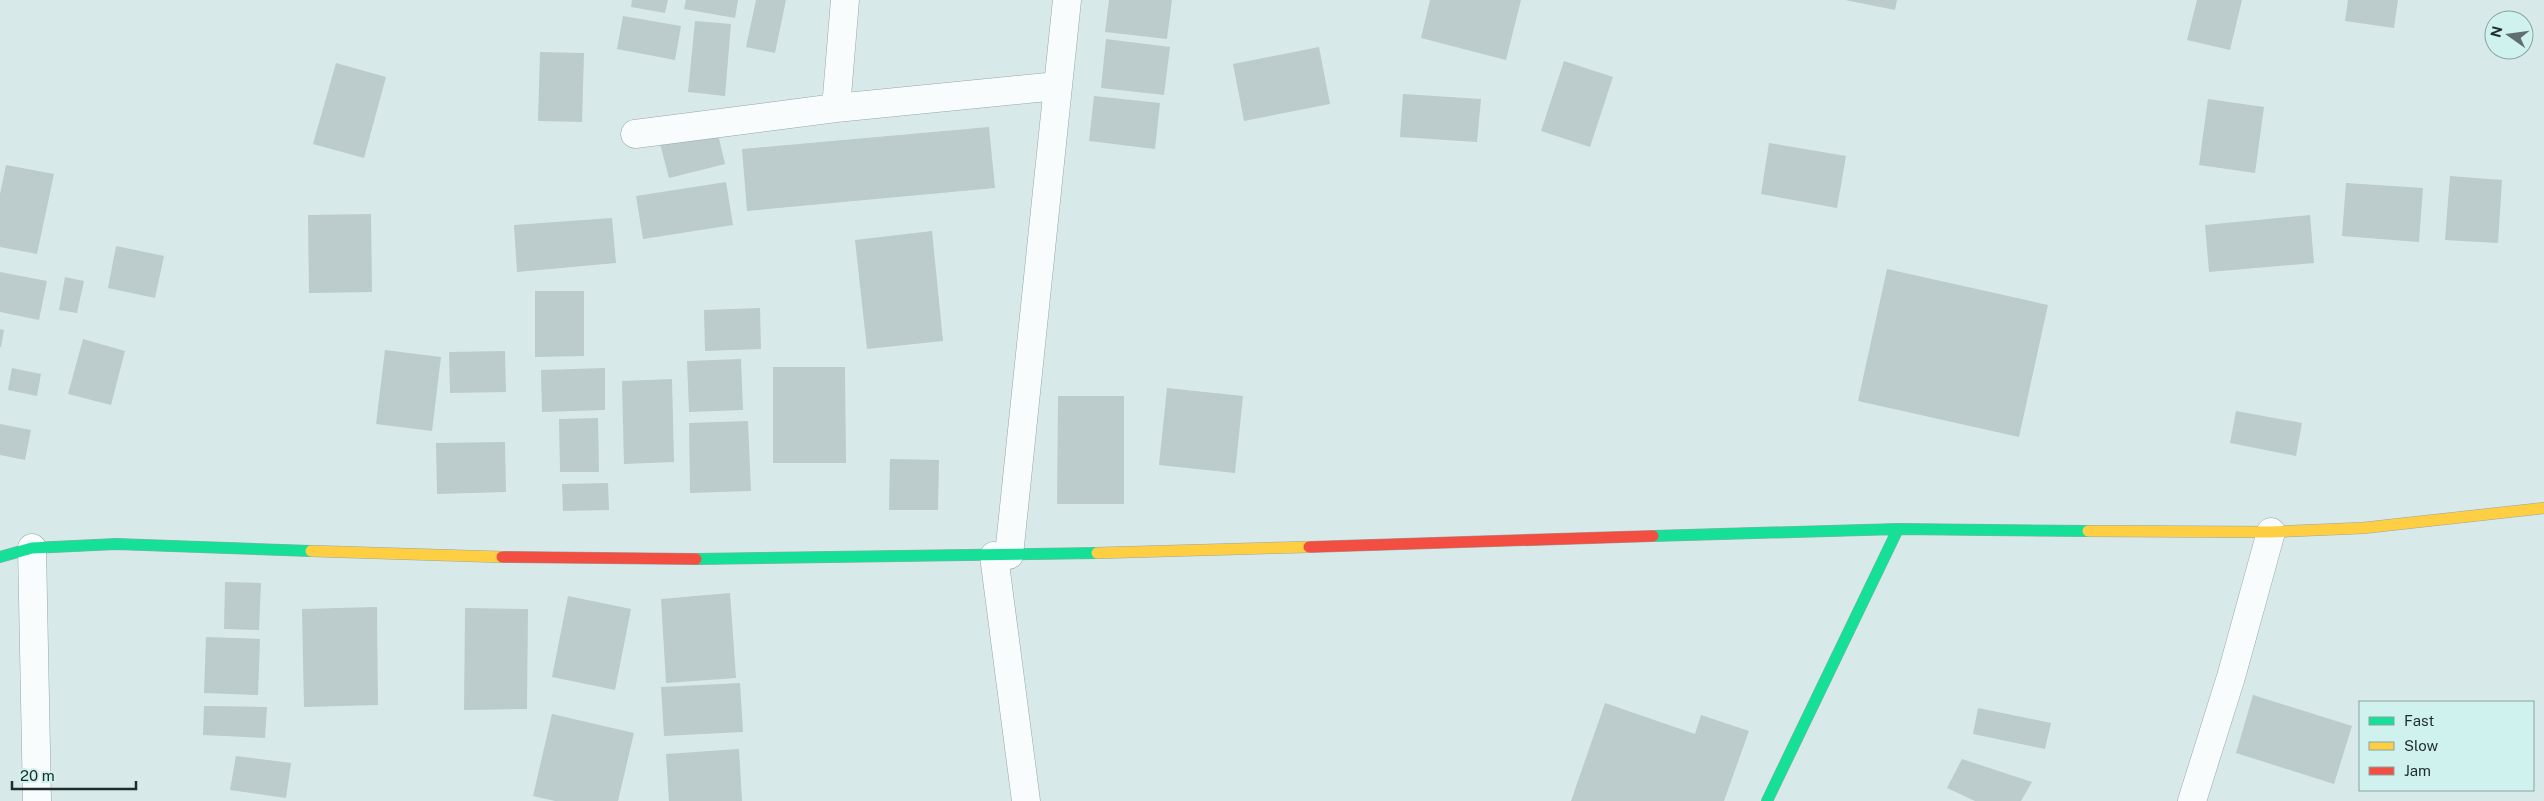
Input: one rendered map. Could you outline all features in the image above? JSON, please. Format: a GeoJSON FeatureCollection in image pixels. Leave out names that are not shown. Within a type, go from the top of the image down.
{"type":"FeatureCollection","features":[{"type":"Feature","properties":{"kind":"street"},"geometry":{"type":"LineString","coordinates":[[836,108],[845,0]]}},
{"type":"Feature","properties":{"kind":"street"},"geometry":{"type":"LineString","coordinates":[[1026,801],[1002,556],[1067,0]]}},
{"type":"Feature","properties":{"kind":"street"},"geometry":{"type":"LineString","coordinates":[[635,134],[836,108],[1057,86]]}},
{"type":"Feature","properties":{"kind":"street"},"geometry":{"type":"LineString","coordinates":[[0,557],[32,548],[116,544],[440,556],[651,559],[1002,556],[1898,529],[2271,532],[2363,528],[2544,508]]}},
{"type":"Feature","properties":{"kind":"street"},"geometry":{"type":"LineString","coordinates":[[1767,801],[1898,529]]}},
{"type":"Feature","properties":{"kind":"street"},"geometry":{"type":"LineString","coordinates":[[2192,801],[2231,677],[2271,532]]}},
{"type":"Feature","properties":{"kind":"street"},"geometry":{"type":"LineString","coordinates":[[32,548],[37,801]]}},
{"type":"Feature","properties":{"kind":"building"},"geometry":{"type":"Polygon","coordinates":[[[632,0],[668,0],[665,13],[631,7],[632,0]]]}},
{"type":"Feature","properties":{"kind":"building"},"geometry":{"type":"Polygon","coordinates":[[[686,0],[738,0],[735,18],[684,9],[686,0]]]}},
{"type":"Feature","properties":{"kind":"building"},"geometry":{"type":"Polygon","coordinates":[[[756,0],[786,0],[775,53],[746,47],[756,0]]]}},
{"type":"Feature","properties":{"kind":"building"},"geometry":{"type":"Polygon","coordinates":[[[1109,0],[1172,0],[1167,39],[1105,32],[1109,0]]]}},
{"type":"Feature","properties":{"kind":"building"},"geometry":{"type":"Polygon","coordinates":[[[1430,0],[1521,0],[1506,60],[1421,38],[1430,0]]]}},
{"type":"Feature","properties":{"kind":"building"},"geometry":{"type":"Polygon","coordinates":[[[1845,0],[1897,0],[1895,10],[1845,0]]]}},
{"type":"Feature","properties":{"kind":"building"},"geometry":{"type":"Polygon","coordinates":[[[2197,0],[2242,0],[2230,50],[2187,40],[2197,0]]]}},
{"type":"Feature","properties":{"kind":"building"},"geometry":{"type":"Polygon","coordinates":[[[2348,0],[2398,0],[2394,28],[2345,21],[2348,0]]]}},
{"type":"Feature","properties":{"kind":"building"},"geometry":{"type":"Polygon","coordinates":[[[623,16],[681,26],[675,60],[617,49],[623,16]]]}},
{"type":"Feature","properties":{"kind":"building"},"geometry":{"type":"Polygon","coordinates":[[[695,21],[731,24],[725,96],[688,92],[695,21]]]}},
{"type":"Feature","properties":{"kind":"building"},"geometry":{"type":"Polygon","coordinates":[[[1106,39],[1170,47],[1164,95],[1101,88],[1106,39]]]}},
{"type":"Feature","properties":{"kind":"building"},"geometry":{"type":"Polygon","coordinates":[[[1319,47],[1330,104],[1244,121],[1233,64],[1319,47]]]}},
{"type":"Feature","properties":{"kind":"building"},"geometry":{"type":"Polygon","coordinates":[[[540,52],[584,53],[582,122],[538,121],[540,52]]]}},
{"type":"Feature","properties":{"kind":"building"},"geometry":{"type":"Polygon","coordinates":[[[1564,61],[1613,77],[1590,147],[1541,131],[1564,61]]]}},
{"type":"Feature","properties":{"kind":"building"},"geometry":{"type":"Polygon","coordinates":[[[336,63],[386,77],[364,158],[313,144],[336,63]]]}},
{"type":"Feature","properties":{"kind":"building"},"geometry":{"type":"Polygon","coordinates":[[[1403,94],[1481,99],[1477,142],[1400,137],[1403,94]]]}},
{"type":"Feature","properties":{"kind":"building"},"geometry":{"type":"Polygon","coordinates":[[[1094,96],[1160,103],[1155,149],[1089,141],[1094,96]]]}},
{"type":"Feature","properties":{"kind":"building"},"geometry":{"type":"Polygon","coordinates":[[[2208,99],[2264,107],[2255,173],[2199,165],[2208,99]]]}},
{"type":"Feature","properties":{"kind":"building"},"geometry":{"type":"Polygon","coordinates":[[[716,126],[725,164],[669,178],[659,140],[716,126]]]}},
{"type":"Feature","properties":{"kind":"building"},"geometry":{"type":"Polygon","coordinates":[[[989,127],[995,188],[747,211],[742,149],[989,127]]]}},
{"type":"Feature","properties":{"kind":"building"},"geometry":{"type":"Polygon","coordinates":[[[1769,143],[1846,156],[1837,208],[1761,194],[1769,143]]]}},
{"type":"Feature","properties":{"kind":"building"},"geometry":{"type":"Polygon","coordinates":[[[6,165],[54,174],[37,254],[0,247],[0,194],[6,165]]]}},
{"type":"Feature","properties":{"kind":"building"},"geometry":{"type":"Polygon","coordinates":[[[2450,176],[2502,180],[2498,243],[2445,240],[2450,176]]]}},
{"type":"Feature","properties":{"kind":"building"},"geometry":{"type":"Polygon","coordinates":[[[726,182],[733,225],[643,239],[636,196],[726,182]]]}},
{"type":"Feature","properties":{"kind":"building"},"geometry":{"type":"Polygon","coordinates":[[[2346,183],[2423,188],[2419,242],[2342,236],[2346,183]]]}},
{"type":"Feature","properties":{"kind":"building"},"geometry":{"type":"Polygon","coordinates":[[[371,214],[372,292],[309,293],[308,215],[371,214]]]}},
{"type":"Feature","properties":{"kind":"building"},"geometry":{"type":"Polygon","coordinates":[[[2310,215],[2314,263],[2209,272],[2205,225],[2310,215]]]}},
{"type":"Feature","properties":{"kind":"building"},"geometry":{"type":"Polygon","coordinates":[[[612,218],[616,263],[517,272],[514,225],[612,218]]]}},
{"type":"Feature","properties":{"kind":"building"},"geometry":{"type":"Polygon","coordinates":[[[932,231],[943,341],[867,349],[855,240],[932,231]]]}},
{"type":"Feature","properties":{"kind":"building"},"geometry":{"type":"Polygon","coordinates":[[[116,246],[164,256],[155,298],[108,288],[116,246]]]}},
{"type":"Feature","properties":{"kind":"building"},"geometry":{"type":"Polygon","coordinates":[[[1887,269],[2048,305],[2019,437],[1858,401],[1887,269]]]}},
{"type":"Feature","properties":{"kind":"building"},"geometry":{"type":"Polygon","coordinates":[[[0,272],[47,281],[39,320],[0,312],[0,272]]]}},
{"type":"Feature","properties":{"kind":"building"},"geometry":{"type":"Polygon","coordinates":[[[65,277],[84,281],[77,313],[59,310],[65,277]]]}},
{"type":"Feature","properties":{"kind":"building"},"geometry":{"type":"Polygon","coordinates":[[[535,291],[584,291],[584,356],[535,357],[535,291]]]}},
{"type":"Feature","properties":{"kind":"building"},"geometry":{"type":"Polygon","coordinates":[[[760,308],[761,349],[705,351],[704,310],[760,308]]]}},
{"type":"Feature","properties":{"kind":"building"},"geometry":{"type":"Polygon","coordinates":[[[0,329],[4,330],[1,347],[0,347],[0,329]]]}},
{"type":"Feature","properties":{"kind":"building"},"geometry":{"type":"Polygon","coordinates":[[[83,339],[125,351],[111,405],[68,394],[83,339]]]}},
{"type":"Feature","properties":{"kind":"building"},"geometry":{"type":"Polygon","coordinates":[[[385,350],[441,357],[432,431],[376,424],[385,350]]]}},
{"type":"Feature","properties":{"kind":"building"},"geometry":{"type":"Polygon","coordinates":[[[505,351],[506,392],[450,393],[449,352],[505,351]]]}},
{"type":"Feature","properties":{"kind":"building"},"geometry":{"type":"Polygon","coordinates":[[[741,359],[743,410],[689,412],[687,361],[741,359]]]}},
{"type":"Feature","properties":{"kind":"building"},"geometry":{"type":"Polygon","coordinates":[[[773,367],[845,367],[846,463],[773,463],[773,367]]]}},
{"type":"Feature","properties":{"kind":"building"},"geometry":{"type":"Polygon","coordinates":[[[12,368],[41,374],[37,396],[8,390],[12,368]]]}},
{"type":"Feature","properties":{"kind":"building"},"geometry":{"type":"Polygon","coordinates":[[[605,368],[605,410],[542,412],[541,370],[605,368]]]}},
{"type":"Feature","properties":{"kind":"building"},"geometry":{"type":"Polygon","coordinates":[[[672,379],[674,462],[624,464],[622,381],[672,379]]]}},
{"type":"Feature","properties":{"kind":"building"},"geometry":{"type":"Polygon","coordinates":[[[1167,388],[1243,396],[1235,473],[1159,465],[1167,388]]]}},
{"type":"Feature","properties":{"kind":"building"},"geometry":{"type":"Polygon","coordinates":[[[1058,396],[1124,396],[1124,504],[1057,504],[1058,396]]]}},
{"type":"Feature","properties":{"kind":"building"},"geometry":{"type":"Polygon","coordinates":[[[2236,411],[2302,423],[2296,456],[2230,443],[2236,411]]]}},
{"type":"Feature","properties":{"kind":"building"},"geometry":{"type":"Polygon","coordinates":[[[598,418],[599,472],[560,472],[559,419],[598,418]]]}},
{"type":"Feature","properties":{"kind":"building"},"geometry":{"type":"Polygon","coordinates":[[[748,421],[751,491],[690,493],[689,423],[748,421]]]}},
{"type":"Feature","properties":{"kind":"building"},"geometry":{"type":"Polygon","coordinates":[[[0,424],[31,430],[25,460],[0,455],[0,424]]]}},
{"type":"Feature","properties":{"kind":"building"},"geometry":{"type":"Polygon","coordinates":[[[505,442],[506,492],[437,494],[436,443],[505,442]]]}},
{"type":"Feature","properties":{"kind":"building"},"geometry":{"type":"Polygon","coordinates":[[[890,459],[939,460],[938,510],[889,510],[890,459]]]}},
{"type":"Feature","properties":{"kind":"building"},"geometry":{"type":"Polygon","coordinates":[[[608,483],[609,510],[563,511],[562,484],[608,483]]]}},
{"type":"Feature","properties":{"kind":"building"},"geometry":{"type":"Polygon","coordinates":[[[225,582],[261,583],[259,630],[224,629],[225,582]]]}},
{"type":"Feature","properties":{"kind":"building"},"geometry":{"type":"Polygon","coordinates":[[[730,593],[736,678],[666,683],[661,599],[730,593]]]}},
{"type":"Feature","properties":{"kind":"building"},"geometry":{"type":"Polygon","coordinates":[[[568,596],[631,609],[615,690],[552,677],[568,596]]]}},
{"type":"Feature","properties":{"kind":"building"},"geometry":{"type":"Polygon","coordinates":[[[377,607],[378,705],[304,707],[302,609],[377,607]]]}},
{"type":"Feature","properties":{"kind":"building"},"geometry":{"type":"Polygon","coordinates":[[[465,608],[528,609],[527,709],[464,710],[465,608]]]}},
{"type":"Feature","properties":{"kind":"building"},"geometry":{"type":"Polygon","coordinates":[[[206,637],[260,639],[258,695],[204,693],[206,637]]]}},
{"type":"Feature","properties":{"kind":"building"},"geometry":{"type":"Polygon","coordinates":[[[740,683],[743,732],[664,736],[661,687],[740,683]]]}},
{"type":"Feature","properties":{"kind":"building"},"geometry":{"type":"Polygon","coordinates":[[[2253,695],[2352,726],[2334,784],[2236,753],[2253,695]]]}},
{"type":"Feature","properties":{"kind":"building"},"geometry":{"type":"Polygon","coordinates":[[[1605,703],[1695,734],[1701,715],[1749,731],[1724,801],[1571,801],[1605,703]]]}},
{"type":"Feature","properties":{"kind":"building"},"geometry":{"type":"Polygon","coordinates":[[[204,706],[267,707],[265,738],[203,735],[204,706]]]}},
{"type":"Feature","properties":{"kind":"building"},"geometry":{"type":"Polygon","coordinates":[[[1978,708],[2051,723],[2045,749],[1973,734],[1978,708]]]}},
{"type":"Feature","properties":{"kind":"building"},"geometry":{"type":"Polygon","coordinates":[[[552,714],[634,733],[618,801],[555,801],[533,796],[552,714]]]}},
{"type":"Feature","properties":{"kind":"building"},"geometry":{"type":"Polygon","coordinates":[[[739,749],[742,801],[669,801],[666,754],[739,749]]]}},
{"type":"Feature","properties":{"kind":"building"},"geometry":{"type":"Polygon","coordinates":[[[236,756],[291,763],[286,798],[230,790],[236,756]]]}},
{"type":"Feature","properties":{"kind":"building"},"geometry":{"type":"Polygon","coordinates":[[[1962,759],[2032,782],[2021,801],[1975,801],[1947,788],[1962,759]]]}},
{"type":"Feature","properties":{"kind":"traffic: fast"},"geometry":{"type":"LineString","coordinates":[[1653,536],[1898,529]]}},
{"type":"Feature","properties":{"kind":"traffic: fast"},"geometry":{"type":"LineString","coordinates":[[1767,801],[1898,529],[2088,531]]}},
{"type":"Feature","properties":{"kind":"traffic: fast"},"geometry":{"type":"LineString","coordinates":[[0,557],[32,548],[116,544],[311,551]]}},
{"type":"Feature","properties":{"kind":"traffic: fast"},"geometry":{"type":"LineString","coordinates":[[696,559],[1097,553]]}},
{"type":"Feature","properties":{"kind":"traffic: slow"},"geometry":{"type":"LineString","coordinates":[[2088,531],[2271,532],[2363,528],[2544,508]]}},
{"type":"Feature","properties":{"kind":"traffic: slow"},"geometry":{"type":"LineString","coordinates":[[1097,553],[1309,547]]}},
{"type":"Feature","properties":{"kind":"traffic: slow"},"geometry":{"type":"LineString","coordinates":[[311,551],[502,557]]}},
{"type":"Feature","properties":{"kind":"traffic: jam"},"geometry":{"type":"LineString","coordinates":[[1309,547],[1653,536]]}},
{"type":"Feature","properties":{"kind":"traffic: jam"},"geometry":{"type":"LineString","coordinates":[[502,557],[696,559]]}}]}
